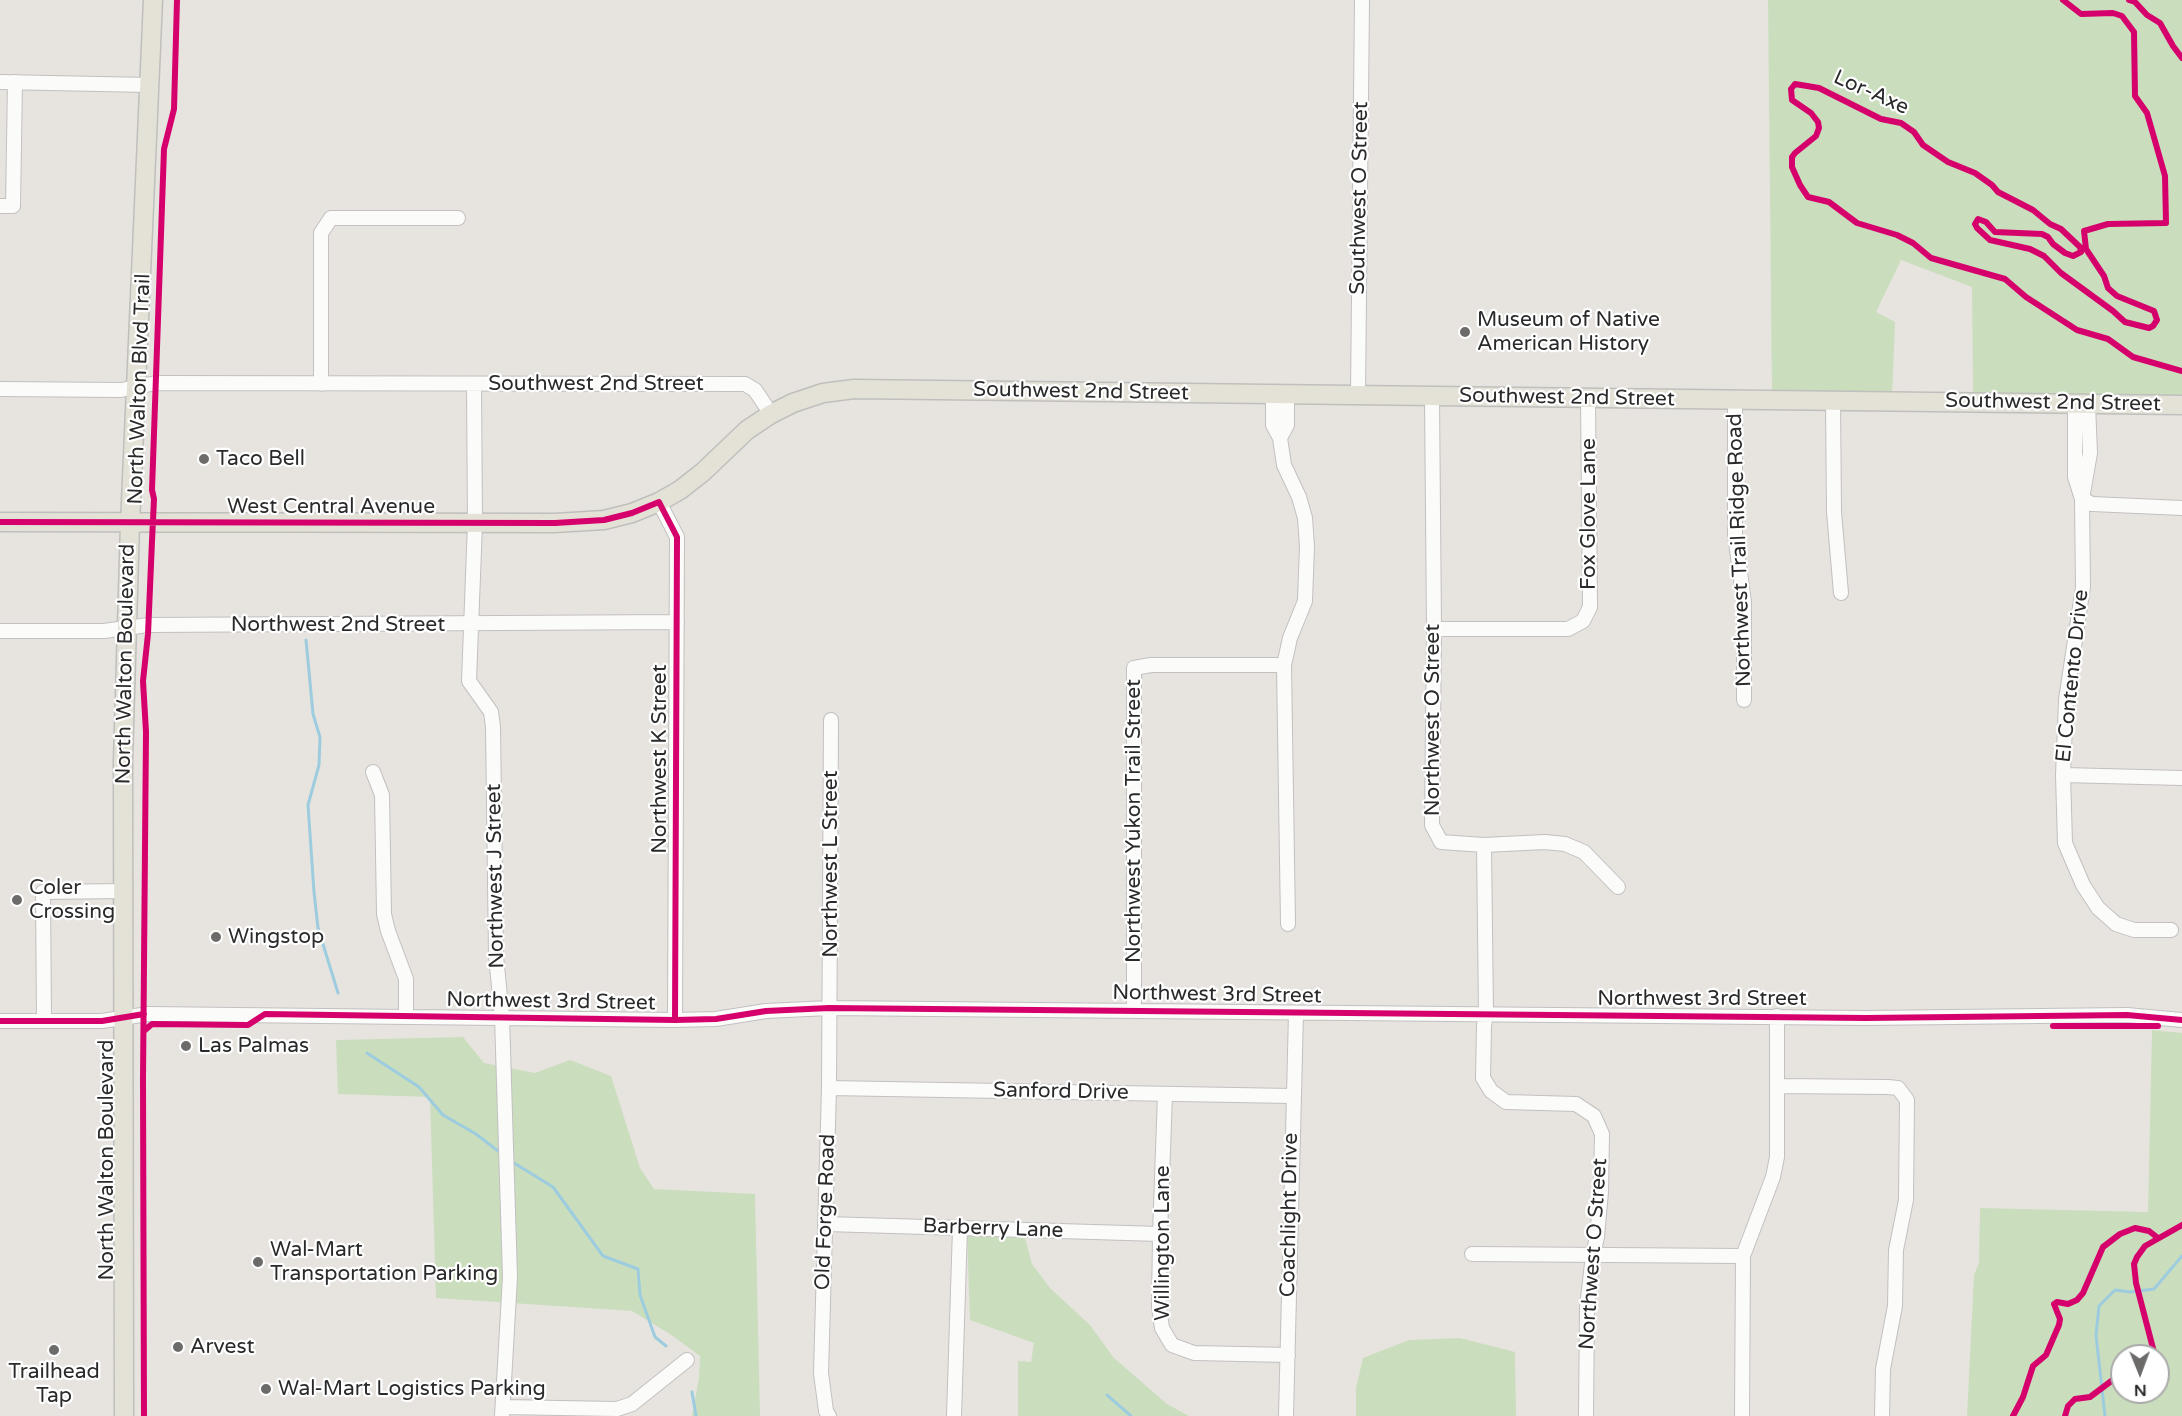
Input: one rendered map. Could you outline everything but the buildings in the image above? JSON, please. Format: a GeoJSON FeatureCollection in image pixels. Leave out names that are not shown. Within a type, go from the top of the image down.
{"type":"FeatureCollection","features":[{"type":"Feature","properties":{"kind":"main road","name":"North Walton Boulevard"},"geometry":{"type":"LineString","coordinates":[[124,1416],[123,761],[130,524],[153,0]]}},
{"type":"Feature","properties":{"kind":"main road","name":"Southwest 2nd Street"},"geometry":{"type":"LineString","coordinates":[[771,414],[793,403],[824,393],[854,389],[2182,405]]}},
{"type":"Feature","properties":{"kind":"main road","name":"West Central Avenue"},"geometry":{"type":"LineString","coordinates":[[0,522],[555,523],[604,520],[632,513],[680,490],[703,472],[747,430],[771,414]]}},
{"type":"Feature","properties":{"kind":"street","name":"Southwest O Street"},"geometry":{"type":"LineString","coordinates":[[1358,395],[1362,0]]}},
{"type":"Feature","properties":{"kind":"street"},"geometry":{"type":"LineString","coordinates":[[0,82],[149,85]]}},
{"type":"Feature","properties":{"kind":"street"},"geometry":{"type":"LineString","coordinates":[[0,206],[13,206],[15,82]]}},
{"type":"Feature","properties":{"kind":"street"},"geometry":{"type":"LineString","coordinates":[[321,384],[321,232],[331,218],[458,218]]}},
{"type":"Feature","properties":{"kind":"street","name":"Southwest 2nd Street"},"geometry":{"type":"LineString","coordinates":[[0,389],[121,390],[156,384],[745,384],[754,390],[771,414]]}},
{"type":"Feature","properties":{"kind":"street","name":"Northwest J Street"},"geometry":{"type":"LineString","coordinates":[[474,384],[475,523],[468,681],[491,711],[493,727],[496,956],[502,1017],[510,1277],[503,1411]]}},
{"type":"Feature","properties":{"kind":"street"},"geometry":{"type":"LineString","coordinates":[[1280,394],[1273,425],[1280,438],[1284,465],[1299,497],[1305,518],[1307,546],[1305,601],[1290,638],[1284,665],[1288,924]]}},
{"type":"Feature","properties":{"kind":"street","name":"Northwest O Street"},"geometry":{"type":"LineString","coordinates":[[1432,396],[1434,629],[1432,825],[1442,842],[1484,845],[1486,1014],[1483,1078],[1491,1091],[1506,1102],[1576,1104],[1594,1116],[1602,1134],[1601,1192],[1587,1307],[1586,1416]]}},
{"type":"Feature","properties":{"kind":"street","name":"Fox Glove Lane"},"geometry":{"type":"LineString","coordinates":[[1434,629],[1568,629],[1583,621],[1590,607],[1588,398]]}},
{"type":"Feature","properties":{"kind":"street","name":"Northwest Trail Ridge Road"},"geometry":{"type":"LineString","coordinates":[[1735,400],[1735,535],[1744,602],[1744,700]]}},
{"type":"Feature","properties":{"kind":"street"},"geometry":{"type":"LineString","coordinates":[[1833,401],[1834,512],[1841,593]]}},
{"type":"Feature","properties":{"kind":"street","name":"El Contento Drive"},"geometry":{"type":"LineString","coordinates":[[2081,404],[2075,477],[2082,499],[2083,587],[2066,700],[2063,775],[2065,843],[2083,885],[2098,908],[2116,924],[2152,931],[2171,930]]}},
{"type":"Feature","properties":{"kind":"street"},"geometry":{"type":"LineString","coordinates":[[2082,499],[2092,504],[2182,508]]}},
{"type":"Feature","properties":{"kind":"street","name":"Northwest K Street"},"geometry":{"type":"LineString","coordinates":[[659,501],[676,537],[675,1020]]}},
{"type":"Feature","properties":{"kind":"street","name":"Northwest 2nd Street"},"geometry":{"type":"LineString","coordinates":[[0,631],[104,631],[148,625],[470,625],[677,622]]}},
{"type":"Feature","properties":{"kind":"street","name":"Northwest Yukon Trail Street"},"geometry":{"type":"LineString","coordinates":[[1134,1011],[1134,668],[1151,665],[1284,665]]}},
{"type":"Feature","properties":{"kind":"street","name":"Northwest L Street"},"geometry":{"type":"LineString","coordinates":[[829,1008],[832,880],[831,720]]}},
{"type":"Feature","properties":{"kind":"street"},"geometry":{"type":"LineString","coordinates":[[373,772],[382,795],[384,914],[406,979],[406,1016]]}},
{"type":"Feature","properties":{"kind":"street"},"geometry":{"type":"LineString","coordinates":[[2063,775],[2182,778]]}},
{"type":"Feature","properties":{"kind":"street"},"geometry":{"type":"LineString","coordinates":[[1484,845],[1545,842],[1565,844],[1584,852],[1617,886]]}},
{"type":"Feature","properties":{"kind":"street"},"geometry":{"type":"LineString","coordinates":[[44,1021],[43,892],[123,891]]}},
{"type":"Feature","properties":{"kind":"street","name":"Northwest 3rd Street"},"geometry":{"type":"LineString","coordinates":[[0,1021],[102,1021],[144,1014],[675,1020],[716,1018],[766,1011],[829,1008],[1866,1018],[2127,1015],[2182,1020]]}},
{"type":"Feature","properties":{"kind":"street","name":"Old Forge Road"},"geometry":{"type":"LineString","coordinates":[[829,1008],[821,1373],[826,1411],[829,1416]]}},
{"type":"Feature","properties":{"kind":"street","name":"Coachlight Drive"},"geometry":{"type":"LineString","coordinates":[[1286,1416],[1292,1096],[1296,1013]]}},
{"type":"Feature","properties":{"kind":"street"},"geometry":{"type":"LineString","coordinates":[[1742,1416],[1743,1256],[1773,1177],[1777,1157],[1778,1016]]}},
{"type":"Feature","properties":{"kind":"street"},"geometry":{"type":"LineString","coordinates":[[1778,1086],[1898,1088],[1907,1100],[1906,1200],[1896,1250],[1894,1305],[1883,1369],[1882,1416]]}},
{"type":"Feature","properties":{"kind":"street","name":"Sanford Drive"},"geometry":{"type":"LineString","coordinates":[[829,1088],[1292,1096]]}},
{"type":"Feature","properties":{"kind":"street","name":"Willington Lane"},"geometry":{"type":"LineString","coordinates":[[1165,1094],[1159,1307],[1162,1328],[1172,1345],[1194,1353],[1288,1355]]}},
{"type":"Feature","properties":{"kind":"street","name":"Barberry Lane"},"geometry":{"type":"LineString","coordinates":[[826,1224],[1160,1234]]}},
{"type":"Feature","properties":{"kind":"street"},"geometry":{"type":"LineString","coordinates":[[954,1416],[960,1228]]}},
{"type":"Feature","properties":{"kind":"street"},"geometry":{"type":"LineString","coordinates":[[1472,1254],[1743,1256]]}},
{"type":"Feature","properties":{"kind":"street"},"geometry":{"type":"LineString","coordinates":[[503,1411],[618,1409],[632,1404],[687,1360]]}},
{"type":"Feature","properties":{"kind":"green space"},"geometry":{"type":"Polygon","coordinates":[[[1768,0],[2182,0],[2182,403],[1973,396],[1972,287],[1901,260],[1876,312],[1895,322],[1892,397],[1772,394],[1768,0]]]}},
{"type":"Feature","properties":{"kind":"green space"},"geometry":{"type":"Polygon","coordinates":[[[2152,1030],[2182,1033],[2182,1416],[1967,1416],[1974,1275],[1979,1263],[1980,1208],[2148,1212],[2152,1030]]]}},
{"type":"Feature","properties":{"kind":"green space"},"geometry":{"type":"Polygon","coordinates":[[[463,1037],[484,1063],[535,1073],[570,1060],[611,1076],[640,1168],[654,1189],[755,1194],[760,1416],[692,1416],[699,1378],[700,1356],[632,1311],[436,1298],[430,1097],[338,1094],[336,1040],[463,1037]]]}},
{"type":"Feature","properties":{"kind":"green space"},"geometry":{"type":"Polygon","coordinates":[[[967,1236],[1025,1238],[1032,1264],[1050,1288],[1090,1325],[1114,1358],[1167,1404],[1189,1416],[1018,1416],[1018,1361],[1031,1362],[1034,1343],[970,1320],[967,1236]]]}},
{"type":"Feature","properties":{"kind":"green space"},"geometry":{"type":"Polygon","coordinates":[[[1460,1338],[1515,1352],[1516,1416],[1356,1416],[1356,1388],[1363,1358],[1409,1340],[1460,1338]]]}},
{"type":"Feature","properties":{"kind":"waterway"},"geometry":{"type":"LineString","coordinates":[[306,640],[313,714],[320,737],[319,765],[308,805],[314,892],[318,928],[338,993]]}},
{"type":"Feature","properties":{"kind":"waterway"},"geometry":{"type":"LineString","coordinates":[[367,1053],[419,1087],[443,1115],[476,1134],[498,1151]]}},
{"type":"Feature","properties":{"kind":"waterway"},"geometry":{"type":"LineString","coordinates":[[514,1163],[553,1187],[603,1256],[638,1269],[640,1295],[655,1337],[666,1346]]}},
{"type":"Feature","properties":{"kind":"waterway"},"geometry":{"type":"LineString","coordinates":[[2105,1416],[2096,1335],[2099,1306],[2115,1290],[2130,1292],[2154,1289],[2182,1256]]}},
{"type":"Feature","properties":{"kind":"waterway"},"geometry":{"type":"LineString","coordinates":[[692,1392],[696,1416]]}},
{"type":"Feature","properties":{"kind":"waterway"},"geometry":{"type":"LineString","coordinates":[[1107,1395],[1131,1416]]}},
{"type":"Feature","properties":{"kind":"cycle path","name":"North Walton Blvd Trail"},"geometry":{"type":"LineString","coordinates":[[144,1416],[143,1079],[146,732],[143,681],[148,634],[154,499],[152,490],[164,149],[174,109],[177,0]]}},
{"type":"Feature","properties":{"kind":"cycle path","name":"Lor-Axe"},"geometry":{"type":"LineString","coordinates":[[2063,0],[2081,14],[2113,13],[2122,16],[2134,32],[2135,96],[2147,113],[2165,176],[2166,223],[2108,224],[2084,231],[2086,249],[2104,276],[2108,288],[2117,296],[2154,311],[2157,320],[2153,326],[2149,328],[2125,322],[2061,273],[2044,256],[2030,249],[1990,240],[1977,228],[1975,224],[1978,219],[1986,222],[1995,232],[2042,234],[2065,253],[2073,256],[2081,252],[2080,247],[2061,229],[2050,224],[2033,210],[1998,192],[1975,173],[1948,162],[1923,145],[1914,132],[1901,123],[1881,119],[1819,88],[1795,84],[1791,89],[1792,100],[1811,113],[1818,122],[1819,128],[1816,136],[1792,157],[1792,167],[1808,197],[1829,202],[1857,223],[1897,235],[1913,243],[1931,258],[2005,279],[2026,297],[2077,330],[2108,339],[2133,357],[2182,371]]}},
{"type":"Feature","properties":{"kind":"cycle path"},"geometry":{"type":"LineString","coordinates":[[2129,0],[2135,2],[2147,15],[2160,23],[2182,58]]}},
{"type":"Feature","properties":{"kind":"cycle path"},"geometry":{"type":"LineString","coordinates":[[0,522],[555,523],[604,520],[632,513],[659,502],[677,537],[675,1020]]}},
{"type":"Feature","properties":{"kind":"cycle path"},"geometry":{"type":"LineString","coordinates":[[144,1031],[152,1024],[248,1025],[265,1014],[675,1020],[716,1019],[766,1011],[829,1008],[1866,1018],[2127,1015],[2182,1020]]}},
{"type":"Feature","properties":{"kind":"cycle path"},"geometry":{"type":"LineString","coordinates":[[0,1021],[102,1021],[144,1014]]}},
{"type":"Feature","properties":{"kind":"cycle path"},"geometry":{"type":"LineString","coordinates":[[2053,1026],[2158,1026]]}},
{"type":"Feature","properties":{"kind":"cycle path"},"geometry":{"type":"LineString","coordinates":[[2152,1344],[2136,1283],[2134,1264],[2145,1246],[2182,1225]]}},
{"type":"Feature","properties":{"kind":"cycle path"},"geometry":{"type":"LineString","coordinates":[[2013,1416],[2023,1397],[2033,1366],[2046,1355],[2059,1325],[2060,1319],[2054,1304],[2057,1302],[2068,1304],[2077,1300],[2083,1293],[2103,1247],[2120,1234],[2135,1228],[2149,1231],[2158,1238]]}},
{"type":"Feature","properties":{"kind":"cycle path"},"geometry":{"type":"LineString","coordinates":[[2065,1416],[2068,1406],[2075,1399],[2090,1397],[2110,1382]]}},
{"type":"Feature","properties":{"kind":"place","name":"Museum of Native American History"},"geometry":{"type":"Point","coordinates":[1465,332]}},
{"type":"Feature","properties":{"kind":"place","name":"Taco Bell"},"geometry":{"type":"Point","coordinates":[204,459]}},
{"type":"Feature","properties":{"kind":"place","name":"Coler Crossing"},"geometry":{"type":"Point","coordinates":[17,900]}},
{"type":"Feature","properties":{"kind":"place","name":"Wingstop"},"geometry":{"type":"Point","coordinates":[216,937]}},
{"type":"Feature","properties":{"kind":"place","name":"Las Palmas"},"geometry":{"type":"Point","coordinates":[186,1046]}},
{"type":"Feature","properties":{"kind":"place","name":"Wal-Mart Transportation Parking"},"geometry":{"type":"Point","coordinates":[258,1262]}},
{"type":"Feature","properties":{"kind":"place","name":"Arvest"},"geometry":{"type":"Point","coordinates":[178,1347]}},
{"type":"Feature","properties":{"kind":"place","name":"Trailhead Tap"},"geometry":{"type":"Point","coordinates":[54,1350]}},
{"type":"Feature","properties":{"kind":"place","name":"Wal-Mart Logistics Parking"},"geometry":{"type":"Point","coordinates":[266,1389]}}]}
